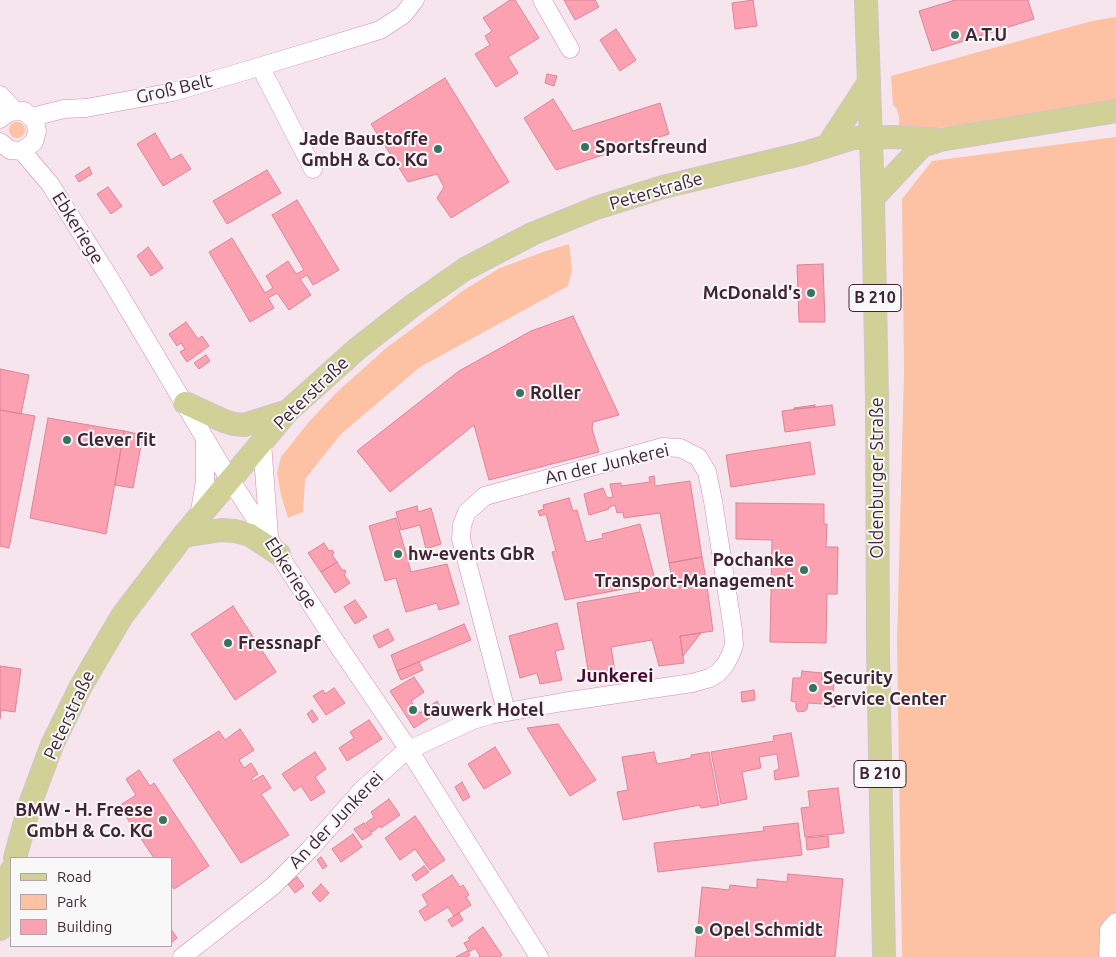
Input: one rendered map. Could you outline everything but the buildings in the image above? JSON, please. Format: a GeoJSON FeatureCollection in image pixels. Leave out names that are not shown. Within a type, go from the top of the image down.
{"type":"FeatureCollection","features":[{"type":"Feature","properties":{"kind":"main road","name":"Oldenburger Straße"},"geometry":{"type":"LineString","coordinates":[[866,0],[873,198],[877,406],[878,653],[884,957]]}},
{"type":"Feature","properties":{"kind":"main road"},"geometry":{"type":"LineString","coordinates":[[828,145],[868,82]]}},
{"type":"Feature","properties":{"kind":"main road"},"geometry":{"type":"LineString","coordinates":[[871,144],[896,150],[1116,112]]}},
{"type":"Feature","properties":{"kind":"main road","name":"Peterstraße"},"geometry":{"type":"LineString","coordinates":[[805,153],[853,138],[871,144]]}},
{"type":"Feature","properties":{"kind":"main road"},"geometry":{"type":"LineString","coordinates":[[873,198],[931,143]]}},
{"type":"Feature","properties":{"kind":"main road","name":"Peterstraße"},"geometry":{"type":"LineString","coordinates":[[15,857],[30,804],[52,745],[81,686],[122,616],[183,536],[288,411],[357,350],[412,306],[466,269],[532,234],[596,208],[663,187],[805,153],[871,144]]}},
{"type":"Feature","properties":{"kind":"main road"},"geometry":{"type":"LineString","coordinates":[[185,403],[224,421],[244,425],[288,411]]}},
{"type":"Feature","properties":{"kind":"main road"},"geometry":{"type":"LineString","coordinates":[[183,536],[222,530],[235,531],[250,535],[274,547]]}},
{"type":"Feature","properties":{"kind":"main road"},"geometry":{"type":"LineString","coordinates":[[0,929],[10,876]]}},
{"type":"Feature","properties":{"kind":"street","name":"Groß Belt"},"geometry":{"type":"LineString","coordinates":[[31,135],[86,108],[173,92],[380,30],[403,15],[415,0]]}},
{"type":"Feature","properties":{"kind":"street"},"geometry":{"type":"LineString","coordinates":[[542,0],[570,49]]}},
{"type":"Feature","properties":{"kind":"street"},"geometry":{"type":"LineString","coordinates":[[262,66],[265,76],[313,169]]}},
{"type":"Feature","properties":{"kind":"street"},"geometry":{"type":"LineString","coordinates":[[0,96],[4,116],[24,112],[31,135],[10,150],[1,146]]}},
{"type":"Feature","properties":{"kind":"street","name":"Ebkeriege"},"geometry":{"type":"LineString","coordinates":[[31,135],[50,184],[108,276],[205,439],[333,638],[409,750],[539,957]]}},
{"type":"Feature","properties":{"kind":"street"},"geometry":{"type":"LineString","coordinates":[[200,517],[205,481],[205,439]]}},
{"type":"Feature","properties":{"kind":"street"},"geometry":{"type":"LineString","coordinates":[[262,442],[274,547]]}},
{"type":"Feature","properties":{"kind":"street","name":"An der Junkerei"},"geometry":{"type":"LineString","coordinates":[[182,957],[273,886],[310,849],[362,790],[409,750],[473,720],[506,711],[692,683],[710,678],[725,665],[734,646],[733,630],[713,501],[707,472],[698,458],[680,448],[663,447],[485,496],[467,512],[462,525],[461,538],[506,711]]}},
{"type":"Feature","properties":{"kind":"street"},"geometry":{"type":"LineString","coordinates":[[1108,957],[1110,930],[1116,922]]}},
{"type":"Feature","properties":{"kind":"green space"},"geometry":{"type":"Polygon","coordinates":[[[1116,17],[1116,104],[1023,119],[918,130],[899,129],[897,109],[893,105],[891,76],[1092,21],[1116,17]]]}},
{"type":"Feature","properties":{"kind":"green space"},"geometry":{"type":"Polygon","coordinates":[[[17,122],[23,124],[25,130],[23,136],[17,138],[11,136],[9,130],[11,124],[17,122]]]}},
{"type":"Feature","properties":{"kind":"green space"},"geometry":{"type":"Polygon","coordinates":[[[1116,137],[1116,957],[902,957],[897,642],[904,370],[902,199],[932,161],[1116,137]]]}},
{"type":"Feature","properties":{"kind":"green space"},"geometry":{"type":"Polygon","coordinates":[[[569,244],[572,270],[568,286],[420,367],[341,434],[305,479],[303,512],[288,518],[277,473],[281,457],[308,423],[335,394],[385,349],[464,290],[500,268],[569,244]]]}},
{"type":"Feature","properties":{"kind":"place","name":"A.T.U"},"geometry":{"type":"Point","coordinates":[955,35]}},
{"type":"Feature","properties":{"kind":"place","name":"Sportsfreund"},"geometry":{"type":"Point","coordinates":[585,147]}},
{"type":"Feature","properties":{"kind":"place","name":"Jade Baustoffe GmbH & Co. KG"},"geometry":{"type":"Point","coordinates":[438,149]}},
{"type":"Feature","properties":{"kind":"place","name":"McDonald's"},"geometry":{"type":"Point","coordinates":[811,293]}},
{"type":"Feature","properties":{"kind":"place","name":"Roller"},"geometry":{"type":"Point","coordinates":[520,393]}},
{"type":"Feature","properties":{"kind":"place","name":"Clever fit"},"geometry":{"type":"Point","coordinates":[67,440]}},
{"type":"Feature","properties":{"kind":"place","name":"hw-events GbR"},"geometry":{"type":"Point","coordinates":[398,554]}},
{"type":"Feature","properties":{"kind":"place","name":"Pochanke Transport-Management"},"geometry":{"type":"Point","coordinates":[804,570]}},
{"type":"Feature","properties":{"kind":"place","name":"Fressnapf"},"geometry":{"type":"Point","coordinates":[228,643]}},
{"type":"Feature","properties":{"kind":"place","name":"Security Service Center"},"geometry":{"type":"Point","coordinates":[813,688]}},
{"type":"Feature","properties":{"kind":"place","name":"tauwerk Hotel"},"geometry":{"type":"Point","coordinates":[413,710]}},
{"type":"Feature","properties":{"kind":"place","name":"BMW - H. Freese GmbH & Co. KG"},"geometry":{"type":"Point","coordinates":[163,820]}},
{"type":"Feature","properties":{"kind":"place","name":"Opel Schmidt"},"geometry":{"type":"Point","coordinates":[699,930]}},
{"type":"Feature","properties":{"kind":"district","name":"Junkerei"},"geometry":{"type":"Point","coordinates":[615,676]}}]}
